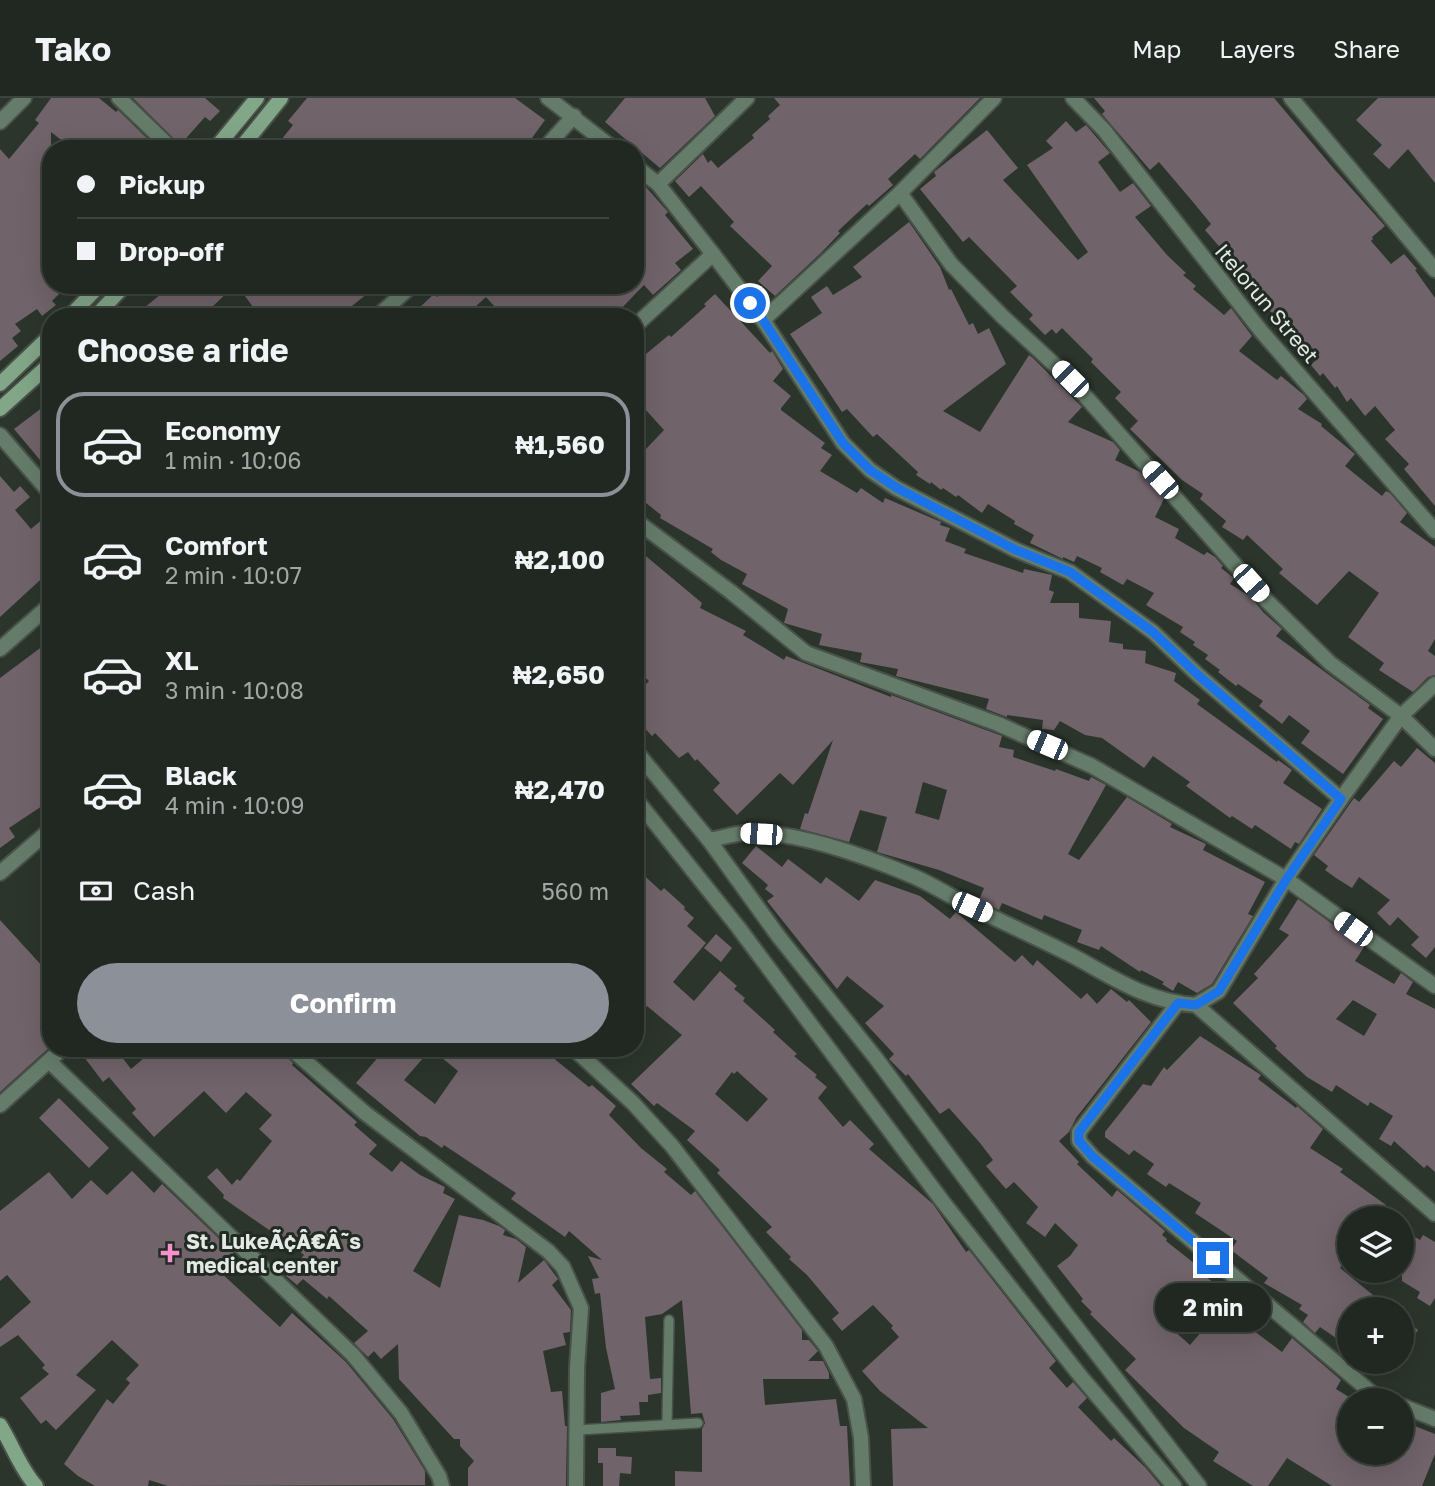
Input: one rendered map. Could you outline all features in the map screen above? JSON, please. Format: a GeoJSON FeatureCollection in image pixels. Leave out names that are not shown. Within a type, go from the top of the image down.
{"type":"FeatureCollection","features":[{"type":"Feature","properties":{"kind":"main road"},"geometry":{"type":"LineString","coordinates":[[222,140],[257,98]]}},
{"type":"Feature","properties":{"kind":"main road"},"geometry":{"type":"LineString","coordinates":[[247,140],[281,98]]}},
{"type":"Feature","properties":{"kind":"main road"},"geometry":{"type":"LineString","coordinates":[[78,308],[91,294]]}},
{"type":"Feature","properties":{"kind":"main road"},"geometry":{"type":"LineString","coordinates":[[103,308],[117,294]]}},
{"type":"Feature","properties":{"kind":"main road"},"geometry":{"type":"LineString","coordinates":[[0,384],[42,344]]}},
{"type":"Feature","properties":{"kind":"main road"},"geometry":{"type":"LineString","coordinates":[[0,409],[42,371]]}},
{"type":"Feature","properties":{"kind":"main road"},"geometry":{"type":"LineString","coordinates":[[0,1425],[23,1472],[36,1486]]}},
{"type":"Feature","properties":{"kind":"street"},"geometry":{"type":"LineString","coordinates":[[0,122],[23,98]]}},
{"type":"Feature","properties":{"kind":"street"},"geometry":{"type":"LineString","coordinates":[[119,98],[163,140]]}},
{"type":"Feature","properties":{"kind":"street"},"geometry":{"type":"LineString","coordinates":[[548,98],[603,140]]}},
{"type":"Feature","properties":{"kind":"street"},"geometry":{"type":"LineString","coordinates":[[658,184],[747,98]]}},
{"type":"Feature","properties":{"kind":"street"},"geometry":{"type":"LineString","coordinates":[[763,320],[900,193],[994,98]]}},
{"type":"Feature","properties":{"kind":"street","name":"Itelorun Street"},"geometry":{"type":"LineString","coordinates":[[1073,98],[1104,130],[1261,331],[1435,531]]}},
{"type":"Feature","properties":{"kind":"street"},"geometry":{"type":"LineString","coordinates":[[1291,98],[1435,270]]}},
{"type":"Feature","properties":{"kind":"street"},"geometry":{"type":"LineString","coordinates":[[552,140],[574,116]]}},
{"type":"Feature","properties":{"kind":"street"},"geometry":{"type":"LineString","coordinates":[[644,173],[658,184],[713,254],[763,320],[843,443],[870,470],[897,488],[1016,550],[1070,572],[1153,632],[1198,675],[1341,799]]}},
{"type":"Feature","properties":{"kind":"street"},"geometry":{"type":"LineString","coordinates":[[900,193],[951,264],[1070,379],[1267,601],[1330,663],[1401,716],[1435,749]]}},
{"type":"Feature","properties":{"kind":"street"},"geometry":{"type":"LineString","coordinates":[[644,318],[713,254]]}},
{"type":"Feature","properties":{"kind":"street"},"geometry":{"type":"LineString","coordinates":[[387,308],[402,294]]}},
{"type":"Feature","properties":{"kind":"street"},"geometry":{"type":"LineString","coordinates":[[0,435],[42,484]]}},
{"type":"Feature","properties":{"kind":"street"},"geometry":{"type":"LineString","coordinates":[[644,527],[806,653],[998,724],[1092,766],[1286,880],[1435,986]]}},
{"type":"Feature","properties":{"kind":"street"},"geometry":{"type":"LineString","coordinates":[[0,649],[42,612]]}},
{"type":"Feature","properties":{"kind":"street"},"geometry":{"type":"LineString","coordinates":[[1196,1005],[1219,991],[1286,880],[1341,799],[1401,716],[1435,684]]}},
{"type":"Feature","properties":{"kind":"street"},"geometry":{"type":"LineString","coordinates":[[644,761],[709,840],[779,937],[875,1057],[1070,1320],[1199,1486]]}},
{"type":"Feature","properties":{"kind":"street"},"geometry":{"type":"LineString","coordinates":[[644,809],[738,927],[943,1202],[1082,1378],[1174,1486]]}},
{"type":"Feature","properties":{"kind":"street"},"geometry":{"type":"LineString","coordinates":[[709,840],[746,833],[777,835],[809,841],[868,859],[916,878],[1016,927],[1125,986],[1178,1003],[1196,1005],[1435,1214]]}},
{"type":"Feature","properties":{"kind":"street"},"geometry":{"type":"LineString","coordinates":[[0,873],[42,838]]}},
{"type":"Feature","properties":{"kind":"street"},"geometry":{"type":"LineString","coordinates":[[1178,1003],[1079,1132],[1079,1141],[1093,1157],[1366,1388]]}},
{"type":"Feature","properties":{"kind":"street"},"geometry":{"type":"LineString","coordinates":[[0,1105],[53,1057]]}},
{"type":"Feature","properties":{"kind":"street"},"geometry":{"type":"LineString","coordinates":[[300,1057],[365,1113],[548,1251],[563,1268],[581,1308],[577,1368],[576,1486]]}},
{"type":"Feature","properties":{"kind":"street"},"geometry":{"type":"LineString","coordinates":[[583,1057],[633,1103],[672,1146],[826,1346],[854,1399],[861,1438],[863,1486]]}},
{"type":"Feature","properties":{"kind":"street"},"geometry":{"type":"LineString","coordinates":[[49,1061],[353,1355],[401,1413],[439,1476],[442,1486]]}},
{"type":"Feature","properties":{"kind":"street"},"geometry":{"type":"LineString","coordinates":[[1414,1411],[1435,1419]]}},
{"type":"Feature","properties":{"kind":"lane"},"geometry":{"type":"LineString","coordinates":[[667,1423],[669,1320]]}},
{"type":"Feature","properties":{"kind":"lane"},"geometry":{"type":"LineString","coordinates":[[577,1430],[698,1423]]}},
{"type":"Feature","properties":{"kind":"building"},"geometry":{"type":"Polygon","coordinates":[[[51,98],[99,98],[116,112],[118,110],[149,140],[61,140],[51,132],[51,140],[42,140],[42,294],[59,294],[52,301],[56,305],[52,308],[42,308],[42,316],[37,309],[15,324],[21,331],[12,338],[18,346],[0,361],[0,149],[9,159],[39,123],[35,120],[51,98]]]}},
{"type":"Feature","properties":{"kind":"building"},"geometry":{"type":"Polygon","coordinates":[[[133,98],[205,98],[220,111],[210,121],[205,117],[184,140],[175,140],[133,98]]]}},
{"type":"Feature","properties":{"kind":"building"},"geometry":{"type":"Polygon","coordinates":[[[307,98],[515,98],[545,120],[531,140],[281,140],[293,125],[288,121],[307,98]]]}},
{"type":"Feature","properties":{"kind":"building"},"geometry":{"type":"Polygon","coordinates":[[[625,98],[705,98],[715,116],[660,168],[644,155],[644,140],[627,140],[605,122],[625,98]]]}},
{"type":"Feature","properties":{"kind":"building"},"geometry":{"type":"Polygon","coordinates":[[[774,98],[980,98],[920,159],[915,154],[888,179],[893,185],[869,206],[867,204],[838,231],[840,233],[822,252],[775,296],[758,281],[772,266],[730,226],[734,222],[701,186],[689,197],[675,181],[703,154],[708,163],[711,160],[718,168],[754,138],[752,135],[770,119],[768,116],[780,105],[774,98]]]}},
{"type":"Feature","properties":{"kind":"building"},"geometry":{"type":"Polygon","coordinates":[[[1094,98],[1274,98],[1385,226],[1371,241],[1391,264],[1404,254],[1435,298],[1435,506],[1404,469],[1409,464],[1385,439],[1395,430],[1375,406],[1365,416],[1351,398],[1347,402],[1337,386],[1335,388],[1323,373],[1320,376],[1311,365],[1315,361],[1294,335],[1290,339],[1279,327],[1282,325],[1252,290],[1255,288],[1205,230],[1211,224],[1159,162],[1150,170],[1102,114],[1105,111],[1094,98]]]}},
{"type":"Feature","properties":{"kind":"building"},"geometry":{"type":"Polygon","coordinates":[[[1378,98],[1435,98],[1435,183],[1408,149],[1389,169],[1373,154],[1382,145],[1356,120],[1378,98]]]}},
{"type":"Feature","properties":{"kind":"building"},"geometry":{"type":"Polygon","coordinates":[[[1066,121],[1076,132],[1086,125],[1110,153],[1098,162],[1120,192],[1133,183],[1151,206],[1135,217],[1186,273],[1183,275],[1196,286],[1193,289],[1224,315],[1231,308],[1252,336],[1239,351],[1277,380],[1281,376],[1304,395],[1307,399],[1298,409],[1322,424],[1321,426],[1355,454],[1345,466],[1382,496],[1386,491],[1390,493],[1407,513],[1400,522],[1435,547],[1435,639],[1428,651],[1435,656],[1435,675],[1428,677],[1413,692],[1379,670],[1384,663],[1348,637],[1379,593],[1349,571],[1317,605],[1279,573],[1283,569],[1247,535],[1243,540],[1222,527],[1226,521],[1200,499],[1203,494],[1182,480],[1130,429],[1138,421],[1115,398],[1121,392],[1091,362],[1093,359],[1062,328],[1056,334],[1052,329],[1045,335],[1029,319],[1033,315],[1010,292],[1017,286],[969,237],[963,242],[920,189],[936,176],[934,172],[987,130],[1018,168],[1003,180],[1078,260],[1088,252],[1027,165],[1053,148],[1046,141],[1066,121]]]}},
{"type":"Feature","properties":{"kind":"building"},"geometry":{"type":"Polygon","coordinates":[[[646,187],[668,212],[665,215],[693,249],[675,263],[681,270],[653,295],[644,285],[646,187]]]}},
{"type":"Feature","properties":{"kind":"building"},"geometry":{"type":"Polygon","coordinates":[[[909,222],[940,267],[949,290],[951,289],[969,325],[973,323],[978,334],[989,328],[1006,364],[943,411],[980,432],[1029,355],[1033,358],[1082,407],[1068,422],[1113,442],[1120,450],[1115,460],[1140,472],[1164,499],[1155,517],[1179,529],[1175,538],[1204,555],[1207,552],[1215,557],[1223,566],[1221,568],[1234,578],[1230,584],[1251,597],[1282,629],[1276,636],[1370,705],[1368,708],[1383,719],[1343,774],[1301,743],[1310,731],[1289,715],[1282,724],[1259,706],[1263,701],[1218,672],[1220,670],[1205,659],[1208,655],[1180,632],[1183,627],[1146,605],[1154,593],[1127,579],[1123,585],[1100,572],[1102,568],[1077,556],[1074,562],[1063,559],[1030,543],[1034,535],[1014,524],[1015,521],[988,504],[982,513],[958,495],[956,497],[931,482],[930,484],[916,475],[918,472],[877,434],[873,437],[847,409],[842,412],[790,334],[822,313],[811,297],[827,286],[833,295],[862,277],[853,267],[909,222]]]}},
{"type":"Feature","properties":{"kind":"building"},"geometry":{"type":"Polygon","coordinates":[[[161,294],[226,294],[211,308],[144,308],[161,294]]]}},
{"type":"Feature","properties":{"kind":"building"},"geometry":{"type":"Polygon","coordinates":[[[244,294],[367,294],[349,308],[253,307],[244,294]]]}},
{"type":"Feature","properties":{"kind":"building"},"geometry":{"type":"Polygon","coordinates":[[[434,294],[437,297],[440,294],[635,294],[622,308],[496,308],[486,297],[474,308],[420,308],[434,294]]]}},
{"type":"Feature","properties":{"kind":"building"},"geometry":{"type":"Polygon","coordinates":[[[715,294],[770,353],[772,351],[783,369],[773,381],[791,396],[781,410],[825,443],[821,448],[832,455],[820,471],[857,493],[861,488],[883,503],[885,498],[941,522],[940,525],[950,528],[945,541],[966,549],[964,553],[1023,573],[1024,569],[1052,575],[1049,590],[1054,592],[1050,603],[1079,603],[1079,618],[1111,621],[1109,642],[1123,644],[1123,649],[1146,651],[1145,663],[1176,673],[1174,681],[1200,700],[1197,704],[1292,770],[1283,783],[1322,809],[1299,844],[1295,842],[1291,849],[1255,825],[1252,829],[1232,816],[1230,818],[1186,786],[1190,782],[1153,756],[1144,768],[1102,738],[1085,735],[1060,721],[1054,730],[1042,729],[1043,720],[1007,717],[986,709],[989,699],[896,676],[898,669],[860,662],[862,653],[819,645],[822,634],[784,623],[788,609],[742,584],[747,574],[721,560],[711,552],[713,549],[660,518],[661,515],[644,501],[644,447],[646,449],[664,430],[644,408],[644,356],[669,335],[671,337],[706,306],[704,304],[715,294]]]}},
{"type":"Feature","properties":{"kind":"building"},"geometry":{"type":"Polygon","coordinates":[[[42,408],[42,462],[14,429],[42,408]]]}},
{"type":"Feature","properties":{"kind":"building"},"geometry":{"type":"Polygon","coordinates":[[[0,476],[14,492],[20,486],[30,497],[15,510],[31,529],[42,520],[42,578],[0,617],[0,476]]]}},
{"type":"Feature","properties":{"kind":"building"},"geometry":{"type":"Polygon","coordinates":[[[644,555],[702,603],[700,608],[746,631],[743,635],[784,660],[786,656],[1002,736],[999,747],[1014,750],[1013,757],[1089,781],[1091,777],[1106,785],[1068,854],[1079,860],[1127,797],[1172,824],[1170,827],[1206,844],[1203,850],[1265,882],[1248,914],[1253,916],[1212,984],[1197,993],[1178,982],[1173,991],[1162,984],[1164,982],[1141,970],[1140,972],[1101,946],[1099,950],[1077,942],[1082,930],[1044,915],[1042,920],[1002,903],[999,910],[979,900],[984,888],[939,870],[877,852],[887,817],[860,810],[849,842],[800,829],[805,813],[808,814],[833,740],[793,785],[780,773],[737,815],[713,790],[720,783],[697,759],[695,761],[688,752],[679,758],[655,733],[652,736],[644,728],[644,686],[649,681],[644,676],[644,555]],[[923,782],[915,813],[939,820],[947,790],[923,782]]]}},
{"type":"Feature","properties":{"kind":"building"},"geometry":{"type":"Polygon","coordinates":[[[42,647],[42,806],[9,828],[15,837],[0,848],[0,678],[42,647]]]}},
{"type":"Feature","properties":{"kind":"building"},"geometry":{"type":"Polygon","coordinates":[[[1417,748],[1435,763],[1435,947],[1426,958],[1411,945],[1419,937],[1398,917],[1390,926],[1377,913],[1390,900],[1359,877],[1352,888],[1325,870],[1328,866],[1314,855],[1354,798],[1359,802],[1394,761],[1401,767],[1417,748]]]}},
{"type":"Feature","properties":{"kind":"building"},"geometry":{"type":"Polygon","coordinates":[[[756,846],[782,867],[788,859],[821,884],[826,877],[859,901],[875,880],[920,896],[950,919],[956,912],[1015,962],[1022,955],[1033,966],[1037,960],[1081,999],[1087,993],[1097,1004],[1111,989],[1127,1002],[1129,1000],[1151,1022],[1076,1118],[1069,1132],[1059,1141],[1079,1162],[1077,1164],[1112,1197],[1117,1190],[1165,1231],[1162,1235],[1166,1241],[1204,1271],[1202,1274],[1261,1323],[1254,1331],[1282,1352],[1292,1338],[1341,1380],[1336,1389],[1337,1465],[1414,1465],[1414,1426],[1435,1434],[1435,1454],[1422,1486],[1332,1486],[1287,1458],[1268,1486],[1253,1486],[1213,1461],[1219,1452],[1184,1428],[1125,1370],[1136,1359],[1090,1314],[1092,1312],[1057,1266],[1070,1256],[1078,1245],[1055,1223],[1045,1237],[1026,1223],[1038,1207],[1014,1182],[1006,1189],[986,1166],[993,1160],[949,1108],[940,1114],[908,1074],[906,1076],[889,1059],[894,1054],[865,1023],[884,1006],[847,976],[837,989],[767,901],[774,896],[765,889],[768,885],[742,863],[756,846]],[[1187,1293],[1164,1322],[1190,1345],[1215,1316],[1187,1293]]]}},
{"type":"Feature","properties":{"kind":"building"},"geometry":{"type":"Polygon","coordinates":[[[644,875],[661,891],[664,888],[685,907],[694,918],[687,926],[706,943],[673,982],[694,1001],[720,971],[737,986],[734,989],[745,998],[743,1001],[775,1030],[773,1032],[797,1054],[794,1056],[827,1087],[818,1098],[843,1127],[850,1120],[874,1144],[869,1149],[933,1204],[966,1252],[969,1250],[1056,1361],[1049,1368],[1067,1388],[1073,1382],[1087,1398],[1078,1407],[1111,1441],[1114,1438],[1145,1467],[1161,1486],[893,1486],[891,1429],[928,1428],[880,1391],[862,1371],[899,1337],[891,1328],[893,1326],[873,1305],[842,1331],[832,1319],[839,1313],[766,1232],[772,1227],[717,1173],[720,1170],[687,1140],[695,1131],[657,1103],[654,1106],[631,1084],[682,1035],[647,1006],[644,1009],[644,875]],[[737,1071],[734,1074],[732,1072],[715,1094],[747,1122],[768,1099],[737,1071]]]}},
{"type":"Feature","properties":{"kind":"building"},"geometry":{"type":"Polygon","coordinates":[[[1298,899],[1364,947],[1355,961],[1394,984],[1401,973],[1413,982],[1406,994],[1435,1009],[1435,1172],[1427,1165],[1424,1168],[1394,1141],[1391,1146],[1379,1139],[1393,1116],[1370,1102],[1368,1106],[1336,1085],[1332,1092],[1307,1077],[1275,1048],[1277,1046],[1233,1003],[1258,978],[1254,974],[1289,935],[1279,929],[1298,899]],[[1353,1000],[1336,1019],[1364,1036],[1377,1014],[1353,1000]]]}},
{"type":"Feature","properties":{"kind":"building"},"geometry":{"type":"Polygon","coordinates":[[[0,920],[42,966],[42,1054],[0,1092],[0,920]]]}},
{"type":"Feature","properties":{"kind":"building"},"geometry":{"type":"Polygon","coordinates":[[[716,934],[732,948],[721,962],[704,948],[716,934]]]}},
{"type":"Feature","properties":{"kind":"building"},"geometry":{"type":"Polygon","coordinates":[[[1200,1036],[1261,1075],[1258,1079],[1296,1108],[1297,1106],[1323,1129],[1310,1148],[1343,1169],[1340,1172],[1386,1205],[1337,1206],[1337,1283],[1358,1283],[1375,1297],[1337,1297],[1337,1339],[1320,1327],[1315,1333],[1303,1322],[1308,1315],[1299,1309],[1302,1305],[1264,1283],[1268,1278],[1231,1250],[1237,1241],[1195,1213],[1201,1203],[1169,1183],[1166,1187],[1147,1174],[1154,1164],[1134,1150],[1129,1155],[1105,1137],[1105,1132],[1143,1084],[1151,1086],[1164,1067],[1167,1070],[1200,1036]]]}},
{"type":"Feature","properties":{"kind":"building"},"geometry":{"type":"Polygon","coordinates":[[[84,1057],[122,1057],[131,1069],[145,1057],[287,1057],[292,1065],[357,1122],[354,1125],[377,1145],[369,1154],[392,1172],[401,1161],[420,1175],[445,1187],[443,1193],[455,1199],[413,1271],[440,1288],[459,1215],[499,1226],[505,1230],[503,1235],[516,1239],[526,1247],[518,1283],[544,1260],[558,1279],[552,1285],[571,1310],[570,1332],[563,1333],[566,1345],[543,1351],[551,1392],[562,1391],[567,1426],[566,1486],[468,1486],[468,1468],[474,1461],[460,1446],[460,1439],[454,1439],[399,1379],[398,1344],[381,1359],[374,1351],[368,1357],[354,1343],[368,1331],[329,1296],[327,1299],[303,1279],[297,1285],[286,1276],[304,1255],[284,1238],[223,1198],[224,1195],[207,1177],[217,1168],[232,1185],[237,1179],[240,1181],[272,1141],[259,1129],[272,1115],[246,1092],[226,1113],[204,1091],[154,1137],[132,1113],[136,1109],[109,1077],[103,1082],[84,1057]]]}},
{"type":"Feature","properties":{"kind":"building"},"geometry":{"type":"Polygon","coordinates":[[[378,1057],[424,1057],[404,1080],[435,1104],[458,1071],[441,1057],[552,1057],[589,1087],[592,1085],[616,1106],[609,1115],[641,1148],[667,1169],[664,1172],[691,1195],[695,1191],[802,1330],[802,1340],[809,1340],[818,1351],[808,1361],[823,1361],[829,1379],[763,1379],[765,1405],[836,1399],[840,1426],[847,1426],[850,1486],[675,1486],[675,1471],[702,1472],[702,1429],[705,1423],[702,1413],[691,1414],[682,1300],[662,1314],[645,1317],[650,1379],[661,1378],[661,1393],[648,1395],[648,1402],[639,1402],[640,1415],[620,1416],[621,1420],[601,1422],[601,1393],[615,1389],[606,1348],[600,1293],[595,1294],[592,1279],[599,1278],[588,1256],[602,1260],[569,1231],[565,1237],[511,1199],[516,1193],[444,1145],[442,1148],[420,1136],[356,1083],[378,1057]]]}},
{"type":"Feature","properties":{"kind":"building"},"geometry":{"type":"Polygon","coordinates":[[[59,1098],[109,1148],[89,1168],[39,1118],[59,1098]]]}},
{"type":"Feature","properties":{"kind":"building"},"geometry":{"type":"Polygon","coordinates":[[[132,1171],[154,1193],[162,1184],[234,1253],[219,1271],[280,1327],[292,1313],[346,1362],[393,1419],[425,1471],[425,1485],[168,1486],[149,1480],[148,1486],[95,1486],[64,1464],[107,1399],[113,1404],[130,1383],[126,1379],[139,1365],[112,1340],[76,1375],[96,1390],[56,1430],[46,1420],[41,1424],[20,1398],[49,1374],[42,1368],[45,1365],[18,1335],[0,1347],[0,1329],[31,1302],[7,1275],[0,1281],[0,1211],[49,1172],[72,1199],[91,1180],[107,1195],[132,1171]]]}},
{"type":"Feature","properties":{"kind":"building"},"geometry":{"type":"Polygon","coordinates":[[[1423,1235],[1435,1242],[1435,1298],[1430,1306],[1417,1298],[1420,1292],[1405,1283],[1414,1283],[1414,1236],[1420,1240],[1423,1235]]]}},
{"type":"Feature","properties":{"kind":"building"},"geometry":{"type":"Polygon","coordinates":[[[598,1448],[616,1448],[616,1456],[632,1457],[631,1474],[620,1473],[619,1486],[603,1486],[603,1463],[598,1463],[598,1448]]]}},
{"type":"Feature","properties":{"kind":"place","name":"St. LukeÃ¢Â€Â˜s medical center"},"geometry":{"type":"Point","coordinates":[170,1253]}},
{"type":"Feature","properties":{"kind":"route"},"geometry":{"type":"LineString","coordinates":[[750,303],[843,443],[870,470],[897,488],[1016,550],[1070,572],[1153,632],[1198,675],[1341,799],[1286,880],[1219,991],[1196,1005],[1178,1003],[1079,1132],[1079,1141],[1093,1157],[1213,1258]]}}]}
